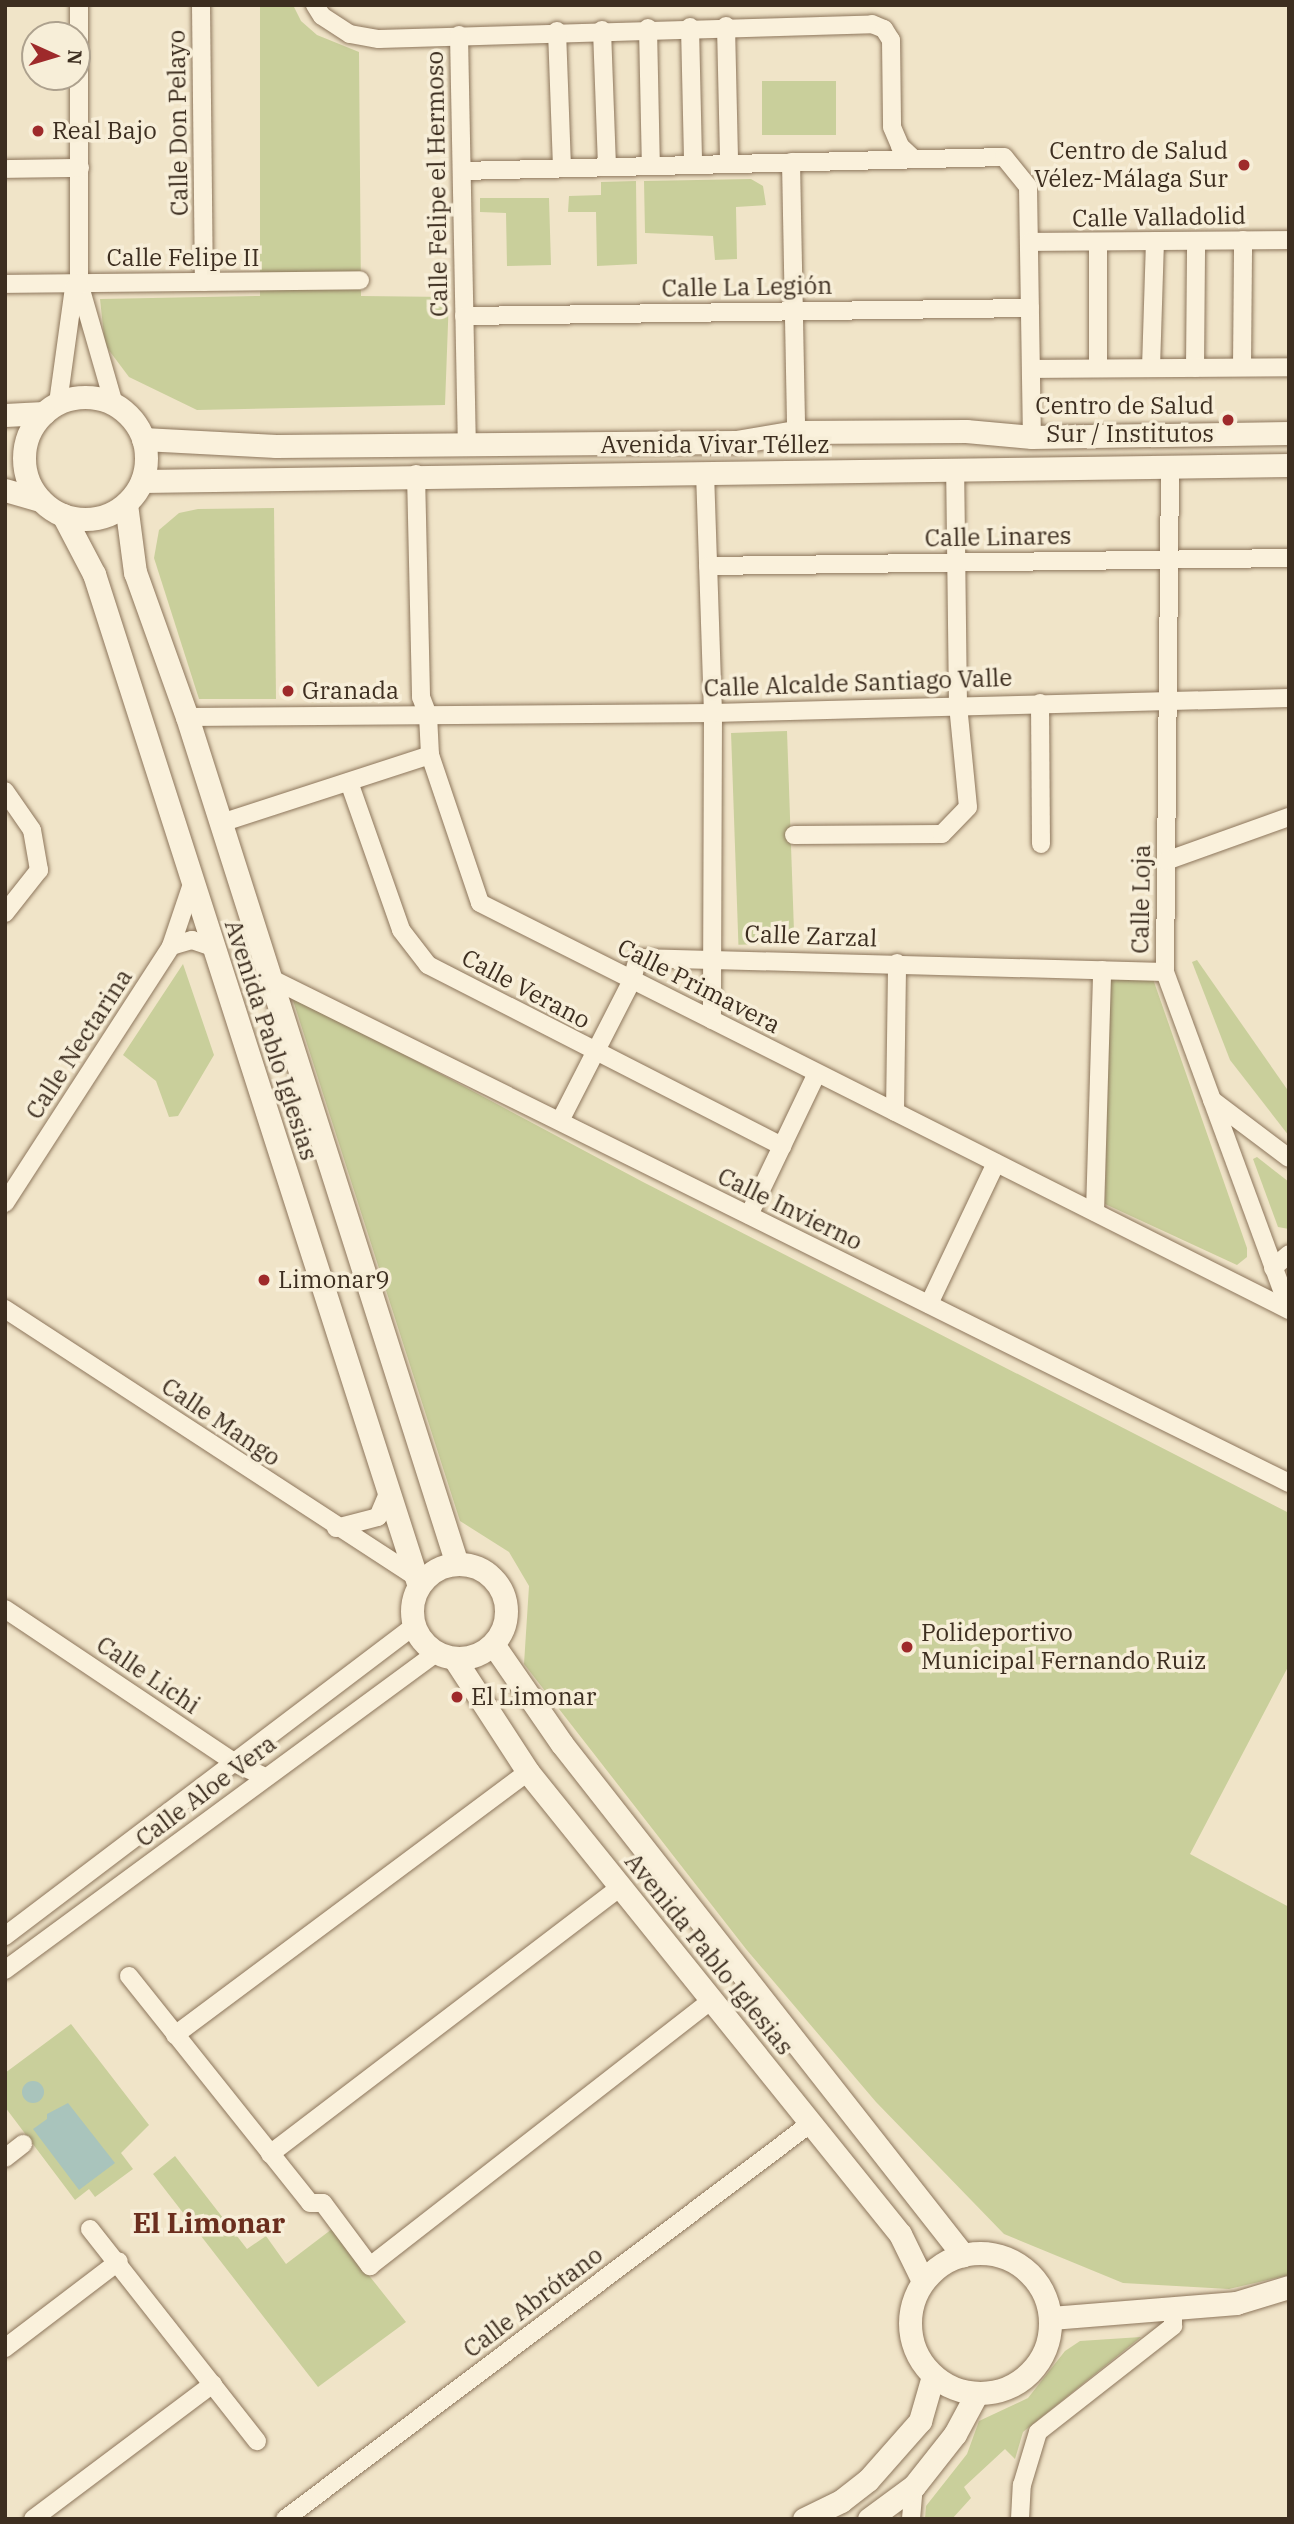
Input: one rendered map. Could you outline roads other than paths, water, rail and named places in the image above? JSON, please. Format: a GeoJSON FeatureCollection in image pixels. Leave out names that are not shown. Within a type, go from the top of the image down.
{"type":"FeatureCollection","features":[{"type":"Feature","properties":{"kind":"street"},"geometry":{"type":"LineString","coordinates":[[79,5],[79,283],[114,404]]}},
{"type":"Feature","properties":{"kind":"street","name":"Calle Don Pelayo"},"geometry":{"type":"LineString","coordinates":[[201,5],[204,282]]}},
{"type":"Feature","properties":{"kind":"street","name":"Calle Felipe el Hermoso"},"geometry":{"type":"LineString","coordinates":[[315,5],[322,16],[350,34],[379,38],[459,36],[467,444]]}},
{"type":"Feature","properties":{"kind":"street"},"geometry":{"type":"LineString","coordinates":[[459,36],[648,28],[872,24],[884,29],[891,40],[892,127],[900,146],[914,159]]}},
{"type":"Feature","properties":{"kind":"street"},"geometry":{"type":"LineString","coordinates":[[726,26],[729,163]]}},
{"type":"Feature","properties":{"kind":"street"},"geometry":{"type":"LineString","coordinates":[[690,27],[693,164]]}},
{"type":"Feature","properties":{"kind":"street"},"geometry":{"type":"LineString","coordinates":[[648,28],[651,166]]}},
{"type":"Feature","properties":{"kind":"street"},"geometry":{"type":"LineString","coordinates":[[602,30],[607,167]]}},
{"type":"Feature","properties":{"kind":"street"},"geometry":{"type":"LineString","coordinates":[[557,32],[562,168]]}},
{"type":"Feature","properties":{"kind":"street"},"geometry":{"type":"LineString","coordinates":[[462,172],[1004,157],[1028,187],[1032,438]]}},
{"type":"Feature","properties":{"kind":"street"},"geometry":{"type":"LineString","coordinates":[[791,162],[796,432]]}},
{"type":"Feature","properties":{"kind":"street"},"geometry":{"type":"LineString","coordinates":[[5,169],[80,168]]}},
{"type":"Feature","properties":{"kind":"street"},"geometry":{"type":"LineString","coordinates":[[1242,240],[1242,367]]}},
{"type":"Feature","properties":{"kind":"street","name":"Calle Valladolid"},"geometry":{"type":"LineString","coordinates":[[1029,242],[1289,240]]}},
{"type":"Feature","properties":{"kind":"street"},"geometry":{"type":"LineString","coordinates":[[1151,368],[1155,241]]}},
{"type":"Feature","properties":{"kind":"street"},"geometry":{"type":"LineString","coordinates":[[1195,368],[1196,241]]}},
{"type":"Feature","properties":{"kind":"street"},"geometry":{"type":"LineString","coordinates":[[1098,242],[1098,368]]}},
{"type":"Feature","properties":{"kind":"street","name":"Calle Felipe II"},"geometry":{"type":"LineString","coordinates":[[5,284],[360,280]]}},
{"type":"Feature","properties":{"kind":"street"},"geometry":{"type":"LineString","coordinates":[[41,500],[29,482],[24,461],[33,427],[51,408],[74,288],[79,283]]}},
{"type":"Feature","properties":{"kind":"street","name":"Calle La Legión"},"geometry":{"type":"LineString","coordinates":[[464,316],[1030,307]]}},
{"type":"Feature","properties":{"kind":"street"},"geometry":{"type":"LineString","coordinates":[[1031,369],[1289,367]]}},
{"type":"Feature","properties":{"kind":"street"},"geometry":{"type":"LineString","coordinates":[[5,415],[51,408],[83,397],[114,404],[137,425],[143,439],[146,462],[142,481],[125,504],[96,518],[63,515],[41,500],[5,490]]}},
{"type":"Feature","properties":{"kind":"street","name":"Avenida Vivar Téllez"},"geometry":{"type":"LineString","coordinates":[[143,439],[239,446],[736,442],[796,432],[966,432],[1032,438],[1289,433]]}},
{"type":"Feature","properties":{"kind":"street","name":"Avenida Vivar Téllez"},"geometry":{"type":"LineString","coordinates":[[142,481],[416,474],[1289,465]]}},
{"type":"Feature","properties":{"kind":"street","name":"Calle Loja"},"geometry":{"type":"LineString","coordinates":[[1170,468],[1165,972],[1289,1309]]}},
{"type":"Feature","properties":{"kind":"street"},"geometry":{"type":"LineString","coordinates":[[794,835],[942,834],[968,807],[958,705],[955,470]]}},
{"type":"Feature","properties":{"kind":"street"},"geometry":{"type":"LineString","coordinates":[[705,472],[713,713],[715,958],[712,1020]]}},
{"type":"Feature","properties":{"kind":"street","name":"Calle Primavera"},"geometry":{"type":"LineString","coordinates":[[416,474],[421,697],[428,715],[430,755],[480,903],[1289,1309]]}},
{"type":"Feature","properties":{"kind":"street","name":"Avenida Pablo Iglesias"},"geometry":{"type":"LineString","coordinates":[[125,504],[132,562],[187,717],[457,1564]]}},
{"type":"Feature","properties":{"kind":"street","name":"Avenida Pablo Iglesias"},"geometry":{"type":"LineString","coordinates":[[63,515],[94,574],[415,1580]]}},
{"type":"Feature","properties":{"kind":"street","name":"Calle Linares"},"geometry":{"type":"LineString","coordinates":[[708,566],[1289,558]]}},
{"type":"Feature","properties":{"kind":"street","name":"Calle Alcalde Santiago Valle"},"geometry":{"type":"LineString","coordinates":[[187,717],[713,713],[1289,698]]}},
{"type":"Feature","properties":{"kind":"street"},"geometry":{"type":"LineString","coordinates":[[1040,703],[1041,844]]}},
{"type":"Feature","properties":{"kind":"street"},"geometry":{"type":"LineString","coordinates":[[221,823],[430,755]]}},
{"type":"Feature","properties":{"kind":"street","name":"Calle Verano"},"geometry":{"type":"LineString","coordinates":[[349,782],[401,930],[428,965],[595,1053],[782,1146]]}},
{"type":"Feature","properties":{"kind":"street"},"geometry":{"type":"LineString","coordinates":[[5,791],[32,830],[39,870],[5,913]]}},
{"type":"Feature","properties":{"kind":"street"},"geometry":{"type":"LineString","coordinates":[[1166,862],[1289,817]]}},
{"type":"Feature","properties":{"kind":"street","name":"Calle Nectarina"},"geometry":{"type":"LineString","coordinates":[[5,1203],[171,947],[193,881]]}},
{"type":"Feature","properties":{"kind":"street"},"geometry":{"type":"LineString","coordinates":[[171,947],[192,940],[215,948]]}},
{"type":"Feature","properties":{"kind":"street","name":"Calle Zarzal"},"geometry":{"type":"LineString","coordinates":[[560,1121],[632,980],[638,958],[1165,972]]}},
{"type":"Feature","properties":{"kind":"street"},"geometry":{"type":"LineString","coordinates":[[895,1112],[897,963]]}},
{"type":"Feature","properties":{"kind":"street"},"geometry":{"type":"LineString","coordinates":[[1095,1212],[1102,970]]}},
{"type":"Feature","properties":{"kind":"street","name":"Calle Invierno"},"geometry":{"type":"LineString","coordinates":[[270,978],[1289,1483]]}},
{"type":"Feature","properties":{"kind":"street"},"geometry":{"type":"LineString","coordinates":[[749,1215],[817,1073]]}},
{"type":"Feature","properties":{"kind":"street"},"geometry":{"type":"LineString","coordinates":[[1212,1100],[1289,1158]]}},
{"type":"Feature","properties":{"kind":"street"},"geometry":{"type":"LineString","coordinates":[[929,1304],[996,1163]]}},
{"type":"Feature","properties":{"kind":"street"},"geometry":{"type":"LineString","coordinates":[[1273,1268],[1289,1254]]}},
{"type":"Feature","properties":{"kind":"street","name":"Calle Mango"},"geometry":{"type":"LineString","coordinates":[[5,1309],[415,1580]]}},
{"type":"Feature","properties":{"kind":"street"},"geometry":{"type":"LineString","coordinates":[[336,1528],[378,1517],[388,1494]]}},
{"type":"Feature","properties":{"kind":"street"},"geometry":{"type":"LineString","coordinates":[[457,1564],[475,1566],[502,1591],[506,1609],[493,1644],[475,1655],[445,1655],[414,1626],[412,1605],[415,1580],[435,1570],[457,1564]]}},
{"type":"Feature","properties":{"kind":"street","name":"Calle Lichi"},"geometry":{"type":"LineString","coordinates":[[5,1609],[235,1763],[265,1777]]}},
{"type":"Feature","properties":{"kind":"street","name":"Calle Aloe Vera"},"geometry":{"type":"LineString","coordinates":[[5,1936],[414,1626]]}},
{"type":"Feature","properties":{"kind":"street","name":"Avenida Pablo Iglesias"},"geometry":{"type":"LineString","coordinates":[[493,1644],[562,1744],[963,2255]]}},
{"type":"Feature","properties":{"kind":"street","name":"Avenida Pablo Iglesias"},"geometry":{"type":"LineString","coordinates":[[445,1655],[528,1772],[900,2234],[923,2281]]}},
{"type":"Feature","properties":{"kind":"street","name":"Calle Aloe Vera"},"geometry":{"type":"LineString","coordinates":[[5,1970],[265,1777],[445,1655]]}},
{"type":"Feature","properties":{"kind":"street"},"geometry":{"type":"LineString","coordinates":[[175,2035],[528,1772]]}},
{"type":"Feature","properties":{"kind":"street"},"geometry":{"type":"LineString","coordinates":[[270,2154],[621,1887]]}},
{"type":"Feature","properties":{"kind":"street"},"geometry":{"type":"LineString","coordinates":[[129,1976],[310,2203],[323,2203],[370,2266],[712,2000]]}},
{"type":"Feature","properties":{"kind":"street","name":"Calle Abrótano"},"geometry":{"type":"LineString","coordinates":[[285,2519],[811,2123]]}},
{"type":"Feature","properties":{"kind":"street"},"geometry":{"type":"LineString","coordinates":[[5,2158],[23,2144]]}},
{"type":"Feature","properties":{"kind":"street"},"geometry":{"type":"LineString","coordinates":[[90,2229],[119,2262],[257,2441]]}},
{"type":"Feature","properties":{"kind":"street"},"geometry":{"type":"LineString","coordinates":[[987,2252],[1021,2266],[1045,2294],[1051,2318],[1049,2342],[1030,2373],[1000,2392],[976,2395],[953,2389],[933,2376],[917,2356],[910,2331],[912,2305],[923,2281],[941,2264],[963,2255],[987,2252]]}},
{"type":"Feature","properties":{"kind":"street"},"geometry":{"type":"LineString","coordinates":[[5,2348],[119,2262]]}},
{"type":"Feature","properties":{"kind":"street"},"geometry":{"type":"LineString","coordinates":[[1051,2318],[1236,2303],[1289,2287]]}},
{"type":"Feature","properties":{"kind":"street"},"geometry":{"type":"LineString","coordinates":[[1020,2519],[1022,2485],[1038,2432],[1174,2326],[1173,2308]]}},
{"type":"Feature","properties":{"kind":"street"},"geometry":{"type":"LineString","coordinates":[[804,2519],[839,2510],[868,2480],[920,2421],[933,2376]]}},
{"type":"Feature","properties":{"kind":"street"},"geometry":{"type":"LineString","coordinates":[[33,2519],[212,2384]]}},
{"type":"Feature","properties":{"kind":"street"},"geometry":{"type":"LineString","coordinates":[[869,2519],[914,2486],[955,2434],[976,2395]]}},
{"type":"Feature","properties":{"kind":"street"},"geometry":{"type":"LineString","coordinates":[[911,2519],[914,2486]]}},
{"type":"Feature","properties":{"kind":"water"},"geometry":{"type":"Polygon","coordinates":[[[33,2081],[41,2084],[44,2092],[41,2100],[33,2103],[25,2100],[22,2092],[25,2084],[33,2081]]]}},
{"type":"Feature","properties":{"kind":"water"},"geometry":{"type":"Polygon","coordinates":[[[68,2103],[115,2163],[79,2190],[33,2129],[47,2119],[47,2114],[68,2103]]]}},
{"type":"Feature","properties":{"kind":"place","name":"Real Bajo"},"geometry":{"type":"Point","coordinates":[38,131]}},
{"type":"Feature","properties":{"kind":"place","name":"Centro de Salud Vélez-Málaga Sur"},"geometry":{"type":"Point","coordinates":[1244,165]}},
{"type":"Feature","properties":{"kind":"place","name":"Centro de Salud Sur / Institutos"},"geometry":{"type":"Point","coordinates":[1228,420]}},
{"type":"Feature","properties":{"kind":"place","name":"Granada"},"geometry":{"type":"Point","coordinates":[288,691]}},
{"type":"Feature","properties":{"kind":"place","name":"Limonar9"},"geometry":{"type":"Point","coordinates":[264,1280]}},
{"type":"Feature","properties":{"kind":"place","name":"Polideportivo Municipal Fernando Ruiz"},"geometry":{"type":"Point","coordinates":[907,1647]}},
{"type":"Feature","properties":{"kind":"place","name":"El Limonar"},"geometry":{"type":"Point","coordinates":[457,1697]}},
{"type":"Feature","properties":{"kind":"district","name":"El Limonar"},"geometry":{"type":"Point","coordinates":[209,2223]}}]}
